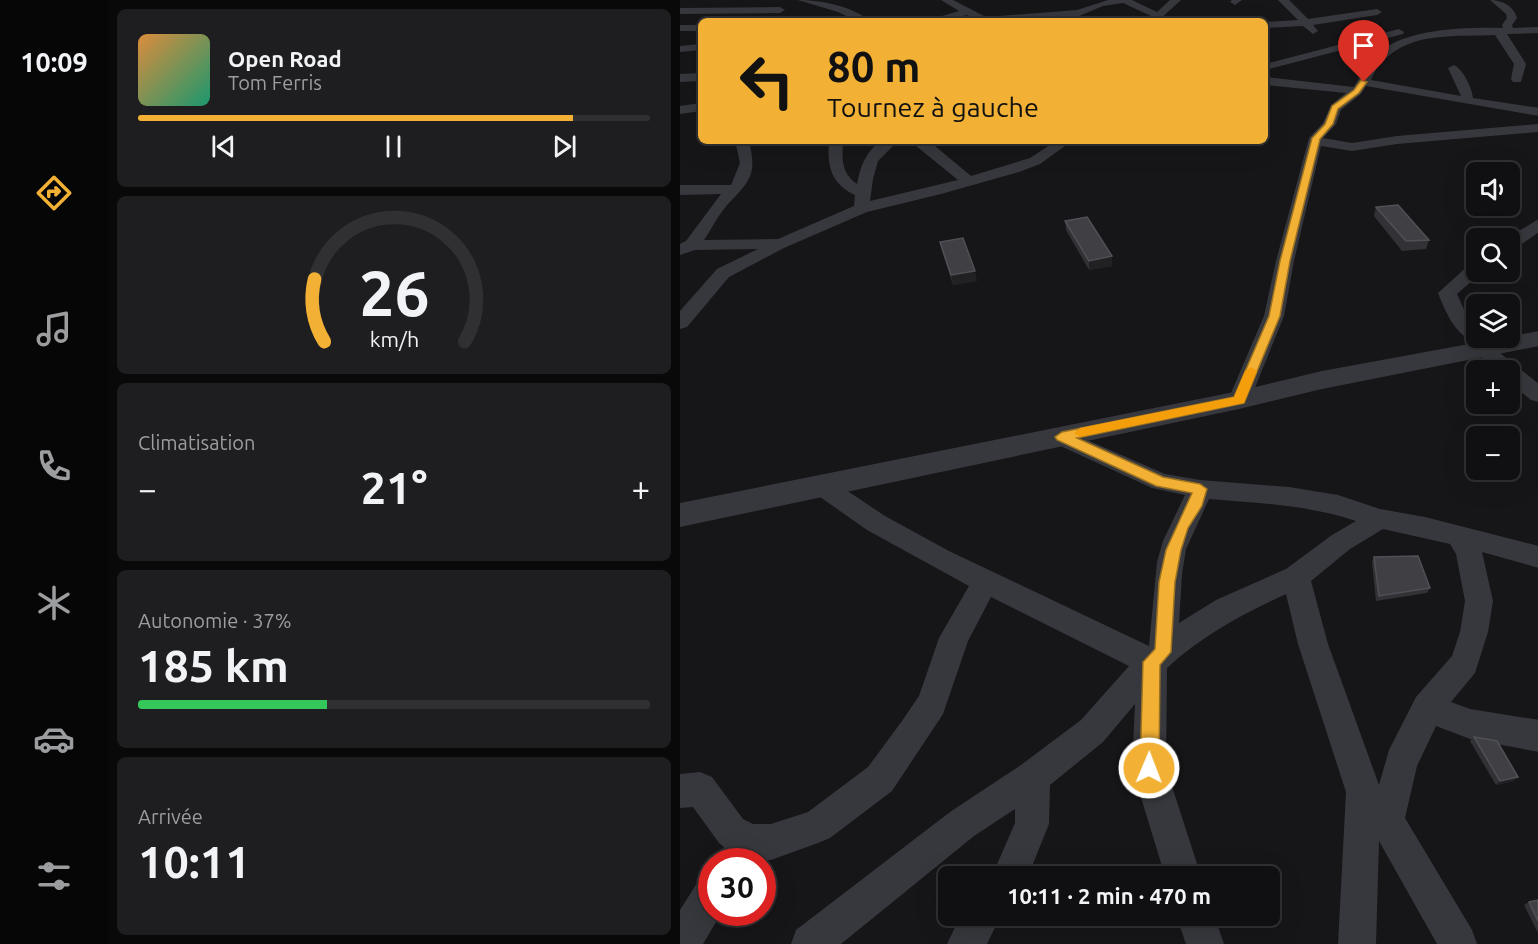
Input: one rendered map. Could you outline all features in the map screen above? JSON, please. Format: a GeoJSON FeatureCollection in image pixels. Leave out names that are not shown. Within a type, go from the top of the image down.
{"type":"FeatureCollection","features":[{"type":"Feature","properties":{"kind":"street"},"geometry":{"type":"LineString","coordinates":[[680,9],[686,0]]}},
{"type":"Feature","properties":{"kind":"street"},"geometry":{"type":"LineString","coordinates":[[803,0],[841,10],[858,18]]}},
{"type":"Feature","properties":{"kind":"street"},"geometry":{"type":"LineString","coordinates":[[946,0],[979,18]]}},
{"type":"Feature","properties":{"kind":"street"},"geometry":{"type":"LineString","coordinates":[[1010,18],[1079,13],[1104,3],[1125,0],[1154,18],[1176,0]]}},
{"type":"Feature","properties":{"kind":"street"},"geometry":{"type":"LineString","coordinates":[[1149,0],[1166,7]]}},
{"type":"Feature","properties":{"kind":"street"},"geometry":{"type":"LineString","coordinates":[[1283,0],[1325,43]]}},
{"type":"Feature","properties":{"kind":"street"},"geometry":{"type":"LineString","coordinates":[[1360,0],[1406,35]]}},
{"type":"Feature","properties":{"kind":"street"},"geometry":{"type":"LineString","coordinates":[[1495,0],[1511,13],[1511,18],[1503,31],[1504,37],[1520,64],[1517,79]]}},
{"type":"Feature","properties":{"kind":"street"},"geometry":{"type":"LineString","coordinates":[[680,9],[784,7],[773,18]]}},
{"type":"Feature","properties":{"kind":"street"},"geometry":{"type":"LineString","coordinates":[[985,18],[994,7]]}},
{"type":"Feature","properties":{"kind":"street"},"geometry":{"type":"LineString","coordinates":[[942,18],[967,12]]}},
{"type":"Feature","properties":{"kind":"street"},"geometry":{"type":"LineString","coordinates":[[1268,25],[1306,23],[1377,12]]}},
{"type":"Feature","properties":{"kind":"street"},"geometry":{"type":"LineString","coordinates":[[680,28],[698,28]]}},
{"type":"Feature","properties":{"kind":"street"},"geometry":{"type":"LineString","coordinates":[[1268,66],[1325,43],[1406,35],[1537,30]]}},
{"type":"Feature","properties":{"kind":"street"},"geometry":{"type":"LineString","coordinates":[[1239,400],[1274,316],[1285,261],[1315,141],[1329,124],[1335,108],[1361,86],[1379,58],[1406,35]]}},
{"type":"Feature","properties":{"kind":"street"},"geometry":{"type":"LineString","coordinates":[[680,49],[698,47]]}},
{"type":"Feature","properties":{"kind":"street"},"geometry":{"type":"LineString","coordinates":[[1454,68],[1467,93],[1467,100]]}},
{"type":"Feature","properties":{"kind":"street"},"geometry":{"type":"LineString","coordinates":[[680,78],[698,78]]}},
{"type":"Feature","properties":{"kind":"street"},"geometry":{"type":"LineString","coordinates":[[1268,81],[1361,86],[1538,112]]}},
{"type":"Feature","properties":{"kind":"street"},"geometry":{"type":"LineString","coordinates":[[680,110],[698,107]]}},
{"type":"Feature","properties":{"kind":"street"},"geometry":{"type":"LineString","coordinates":[[1315,141],[1352,147],[1397,140],[1421,140],[1538,128]]}},
{"type":"Feature","properties":{"kind":"street"},"geometry":{"type":"LineString","coordinates":[[686,248],[720,202],[736,189],[746,163],[743,144]]}},
{"type":"Feature","properties":{"kind":"street"},"geometry":{"type":"LineString","coordinates":[[836,144],[836,170],[849,188],[862,200]]}},
{"type":"Feature","properties":{"kind":"street"},"geometry":{"type":"LineString","coordinates":[[862,200],[864,180],[875,152],[887,144]]}},
{"type":"Feature","properties":{"kind":"street"},"geometry":{"type":"LineString","coordinates":[[924,144],[969,182]]}},
{"type":"Feature","properties":{"kind":"street"},"geometry":{"type":"LineString","coordinates":[[680,323],[723,273],[862,200],[969,182],[1035,161],[1060,144]]}},
{"type":"Feature","properties":{"kind":"street"},"geometry":{"type":"LineString","coordinates":[[680,190],[736,189]]}},
{"type":"Feature","properties":{"kind":"street"},"geometry":{"type":"LineString","coordinates":[[1520,237],[1538,224]]}},
{"type":"Feature","properties":{"kind":"street"},"geometry":{"type":"LineString","coordinates":[[686,248],[781,244]]}},
{"type":"Feature","properties":{"kind":"street"},"geometry":{"type":"LineString","coordinates":[[1466,277],[1447,293],[1457,316],[1466,325]]}},
{"type":"Feature","properties":{"kind":"street"},"geometry":{"type":"LineString","coordinates":[[1520,339],[1538,338]]}},
{"type":"Feature","properties":{"kind":"street"},"geometry":{"type":"LineString","coordinates":[[680,515],[1239,400],[1466,346]]}},
{"type":"Feature","properties":{"kind":"street"},"geometry":{"type":"LineString","coordinates":[[1487,348],[1498,360]]}},
{"type":"Feature","properties":{"kind":"street"},"geometry":{"type":"LineString","coordinates":[[1520,381],[1538,395]]}},
{"type":"Feature","properties":{"kind":"street"},"geometry":{"type":"LineString","coordinates":[[1062,437],[1161,482],[1200,489],[1289,496],[1338,505],[1380,519],[1425,527],[1538,557]]}},
{"type":"Feature","properties":{"kind":"street"},"geometry":{"type":"LineString","coordinates":[[822,486],[876,523],[985,582],[1157,657]]}},
{"type":"Feature","properties":{"kind":"street"},"geometry":{"type":"LineString","coordinates":[[1180,866],[1149,768],[1157,657],[1167,582],[1173,550],[1182,527],[1195,506],[1200,489]]}},
{"type":"Feature","properties":{"kind":"street"},"geometry":{"type":"LineString","coordinates":[[810,944],[962,824],[1033,777],[1092,731],[1157,657],[1180,637],[1226,609],[1296,577],[1341,542],[1380,519]]}},
{"type":"Feature","properties":{"kind":"street"},"geometry":{"type":"LineString","coordinates":[[1387,821],[1401,762],[1418,731],[1427,708],[1464,663],[1474,632],[1479,601],[1469,553],[1460,538]]}},
{"type":"Feature","properties":{"kind":"street"},"geometry":{"type":"LineString","coordinates":[[1296,577],[1313,644],[1332,695],[1362,792],[1357,944]]}},
{"type":"Feature","properties":{"kind":"street"},"geometry":{"type":"LineString","coordinates":[[753,848],[818,826],[880,779],[932,704],[954,638],[985,582]]}},
{"type":"Feature","properties":{"kind":"street"},"geometry":{"type":"LineString","coordinates":[[1427,708],[1470,724],[1538,736]]}},
{"type":"Feature","properties":{"kind":"street"},"geometry":{"type":"LineString","coordinates":[[1014,866],[1032,824],[1033,777]]}},
{"type":"Feature","properties":{"kind":"street"},"geometry":{"type":"LineString","coordinates":[[680,791],[700,789],[711,801],[740,848]]}},
{"type":"Feature","properties":{"kind":"street"},"geometry":{"type":"LineString","coordinates":[[1362,792],[1387,821],[1458,944]]}},
{"type":"Feature","properties":{"kind":"street"},"geometry":{"type":"LineString","coordinates":[[681,944],[698,915]]}},
{"type":"Feature","properties":{"kind":"street"},"geometry":{"type":"LineString","coordinates":[[966,944],[976,926]]}},
{"type":"Feature","properties":{"kind":"street"},"geometry":{"type":"LineString","coordinates":[[1199,926],[1205,944]]}},
{"type":"Feature","properties":{"kind":"building"},"geometry":{"type":"Polygon","coordinates":[[[1398,205],[1429,240],[1406,241],[1376,207],[1398,205]]]}},
{"type":"Feature","properties":{"kind":"building"},"geometry":{"type":"Polygon","coordinates":[[[1087,217],[1112,256],[1089,261],[1065,221],[1087,217]]]}},
{"type":"Feature","properties":{"kind":"building"},"geometry":{"type":"Polygon","coordinates":[[[963,238],[975,271],[951,275],[940,242],[963,238]]]}},
{"type":"Feature","properties":{"kind":"building"},"geometry":{"type":"Polygon","coordinates":[[[1418,556],[1430,588],[1379,596],[1374,557],[1418,556]]]}},
{"type":"Feature","properties":{"kind":"building"},"geometry":{"type":"Polygon","coordinates":[[[1474,737],[1497,741],[1518,777],[1500,781],[1474,737]]]}},
{"type":"Feature","properties":{"kind":"building"},"geometry":{"type":"Polygon","coordinates":[[[1538,900],[1538,921],[1529,902],[1538,900]]]}},
{"type":"Feature","properties":{"kind":"slow traffic"},"geometry":{"type":"LineString","coordinates":[[1080,433],[1239,400],[1251,371]]}},
{"type":"Feature","properties":{"kind":"route"},"geometry":{"type":"LineString","coordinates":[[1149,768],[1152,662],[1163,652],[1167,582],[1173,550],[1182,527],[1195,506],[1200,489],[1161,482],[1062,437],[1239,400],[1274,316],[1285,261],[1316,138],[1329,124],[1335,108],[1357,91],[1364,82]]}}]}
